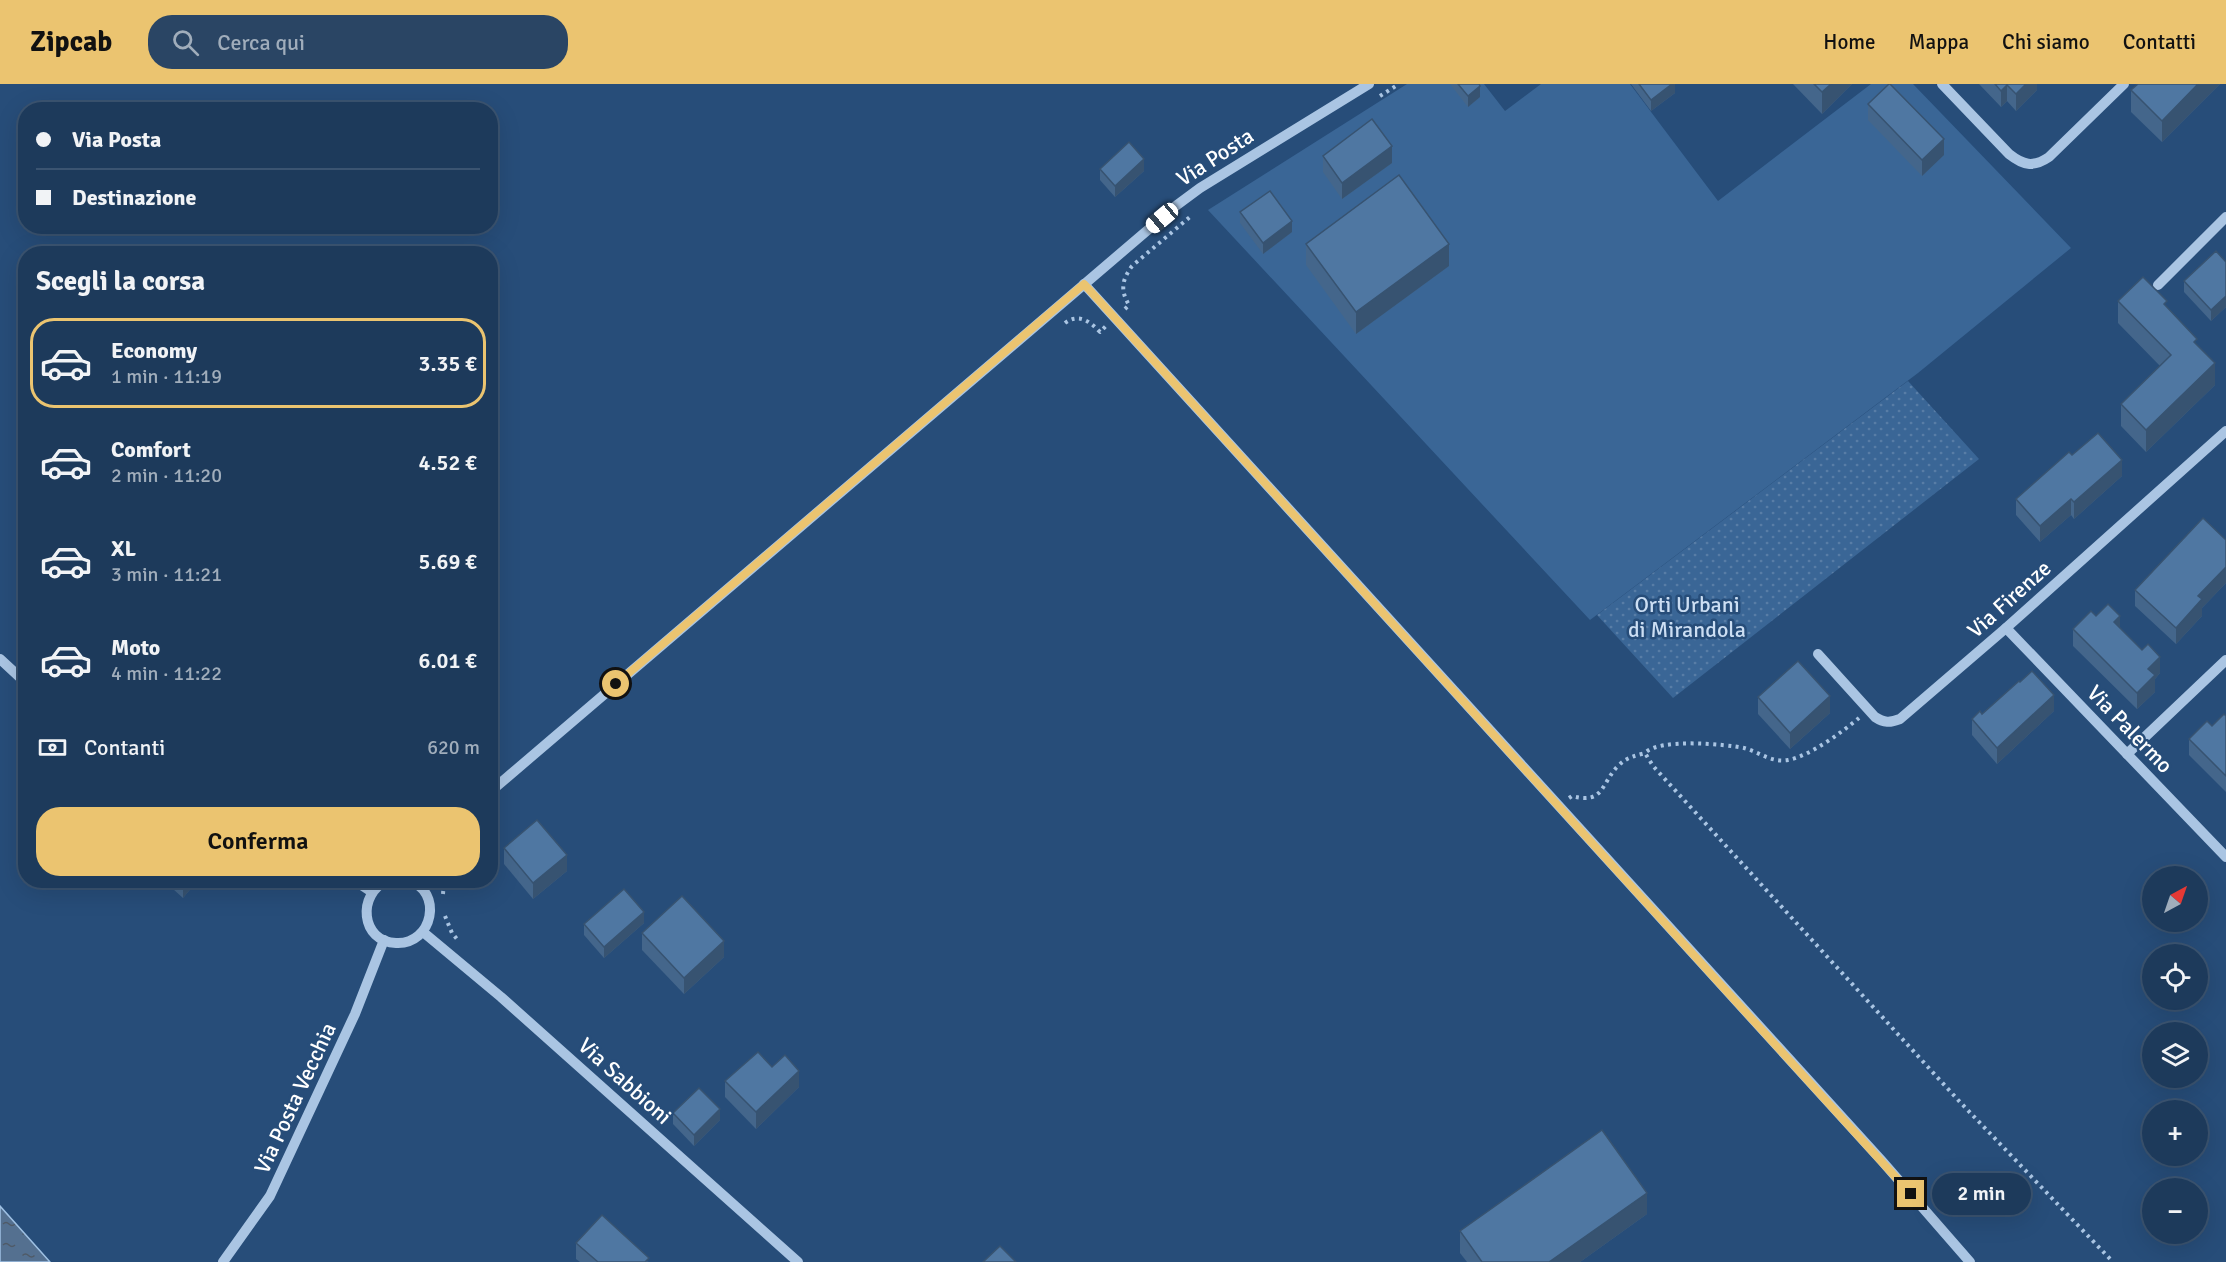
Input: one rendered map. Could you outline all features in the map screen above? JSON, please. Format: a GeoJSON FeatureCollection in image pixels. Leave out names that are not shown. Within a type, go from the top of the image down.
{"type":"FeatureCollection","features":[{"type":"Feature","properties":{"kind":"street","name":"Via Posta"},"geometry":{"type":"LineString","coordinates":[[498,785],[1084,284],[1200,188],[1367,84]]}},
{"type":"Feature","properties":{"kind":"street"},"geometry":{"type":"LineString","coordinates":[[1942,84],[2008,154],[2030,165],[2049,157],[2124,84]]}},
{"type":"Feature","properties":{"kind":"street"},"geometry":{"type":"LineString","coordinates":[[2158,285],[2226,217]]}},
{"type":"Feature","properties":{"kind":"street"},"geometry":{"type":"LineString","coordinates":[[1084,284],[1882,1161],[1970,1262]]}},
{"type":"Feature","properties":{"kind":"street","name":"Via Firenze"},"geometry":{"type":"LineString","coordinates":[[1818,654],[1882,722],[1891,723],[1900,719],[2006,628],[2226,431]]}},
{"type":"Feature","properties":{"kind":"street","name":"Via Palermo"},"geometry":{"type":"LineString","coordinates":[[2006,628],[2226,857]]}},
{"type":"Feature","properties":{"kind":"street"},"geometry":{"type":"LineString","coordinates":[[0,659],[18,676]]}},
{"type":"Feature","properties":{"kind":"street"},"geometry":{"type":"LineString","coordinates":[[2127,754],[2226,660]]}},
{"type":"Feature","properties":{"kind":"street"},"geometry":{"type":"LineString","coordinates":[[366,888],[372,892]]}},
{"type":"Feature","properties":{"kind":"street"},"geometry":{"type":"LineString","coordinates":[[376,888],[367,902],[368,924],[375,934],[394,944],[415,939],[429,922],[431,910],[429,899],[421,888]]}},
{"type":"Feature","properties":{"kind":"street","name":"Via Sabbioni"},"geometry":{"type":"LineString","coordinates":[[423,932],[501,997],[798,1262]]}},
{"type":"Feature","properties":{"kind":"street","name":"Via Posta Vecchia"},"geometry":{"type":"LineString","coordinates":[[223,1262],[270,1196],[355,1014],[384,940]]}},
{"type":"Feature","properties":{"kind":"path"},"geometry":{"type":"LineString","coordinates":[[1379,96],[1399,84]]}},
{"type":"Feature","properties":{"kind":"path"},"geometry":{"type":"LineString","coordinates":[[1063,325],[1069,320],[1084,319],[1100,332],[1129,305],[1122,291],[1125,275],[1132,266],[1192,215]]}},
{"type":"Feature","properties":{"kind":"path"},"geometry":{"type":"LineString","coordinates":[[1559,807],[1572,796],[1588,799],[1596,796],[1617,766],[1627,758],[1645,753],[1658,746],[1728,746],[1746,748],[1778,760],[1789,760],[1838,735],[1868,709]]}},
{"type":"Feature","properties":{"kind":"path"},"geometry":{"type":"LineString","coordinates":[[1645,753],[1653,766],[1959,1101],[2113,1262]]}},
{"type":"Feature","properties":{"kind":"path"},"geometry":{"type":"LineString","coordinates":[[444,888],[444,901]]}},
{"type":"Feature","properties":{"kind":"path"},"geometry":{"type":"LineString","coordinates":[[444,909],[452,933],[465,949],[455,960]]}},
{"type":"Feature","properties":{"kind":"green space"},"geometry":{"type":"Polygon","coordinates":[[[1407,84],[1484,84],[1505,111],[1541,84],[1630,84],[1718,201],[1871,84],[1913,84],[2071,248],[1918,373],[1590,620],[1208,210],[1407,84]]]}},
{"type":"Feature","properties":{"kind":"green space","name":"Orti Urbani di Mirandola"},"geometry":{"type":"Polygon","coordinates":[[[1908,381],[1979,459],[1673,698],[1597,615],[1908,381]]]}},
{"type":"Feature","properties":{"kind":"water"},"geometry":{"type":"Polygon","coordinates":[[[0,1206],[50,1262],[0,1262],[0,1206]]]}},
{"type":"Feature","properties":{"kind":"building"},"geometry":{"type":"Polygon","coordinates":[[[1458,84],[1479,84],[1480,86],[1468,96],[1458,84]]]}},
{"type":"Feature","properties":{"kind":"building"},"geometry":{"type":"Polygon","coordinates":[[[1639,84],[1672,84],[1651,100],[1639,84]]]}},
{"type":"Feature","properties":{"kind":"building"},"geometry":{"type":"Polygon","coordinates":[[[1814,84],[1831,84],[1822,92],[1814,84]]]}},
{"type":"Feature","properties":{"kind":"building"},"geometry":{"type":"Polygon","coordinates":[[[1889,84],[1944,139],[1922,160],[1868,104],[1889,84]]]}},
{"type":"Feature","properties":{"kind":"building"},"geometry":{"type":"Polygon","coordinates":[[[1995,84],[2026,84],[2016,94],[2007,85],[2001,91],[1995,84]]]}},
{"type":"Feature","properties":{"kind":"building"},"geometry":{"type":"Polygon","coordinates":[[[2138,84],[2198,84],[2162,121],[2131,90],[2138,84]]]}},
{"type":"Feature","properties":{"kind":"building"},"geometry":{"type":"Polygon","coordinates":[[[1372,119],[1392,146],[1342,183],[1323,156],[1372,119]]]}},
{"type":"Feature","properties":{"kind":"building"},"geometry":{"type":"Polygon","coordinates":[[[1129,142],[1144,159],[1115,186],[1100,169],[1129,142]]]}},
{"type":"Feature","properties":{"kind":"building"},"geometry":{"type":"Polygon","coordinates":[[[1399,175],[1449,244],[1356,312],[1306,244],[1399,175]]]}},
{"type":"Feature","properties":{"kind":"building"},"geometry":{"type":"Polygon","coordinates":[[[1270,191],[1292,221],[1263,243],[1240,212],[1270,191]]]}},
{"type":"Feature","properties":{"kind":"building"},"geometry":{"type":"Polygon","coordinates":[[[2216,251],[2226,262],[2226,296],[2211,310],[2184,281],[2216,251]]]}},
{"type":"Feature","properties":{"kind":"building"},"geometry":{"type":"Polygon","coordinates":[[[2143,277],[2167,301],[2164,304],[2197,339],[2194,342],[2215,363],[2146,430],[2121,404],[2171,355],[2118,301],[2143,277]]]}},
{"type":"Feature","properties":{"kind":"building"},"geometry":{"type":"Polygon","coordinates":[[[2098,433],[2122,460],[2074,502],[2071,499],[2040,526],[2016,499],[2069,452],[2072,455],[2098,433]]]}},
{"type":"Feature","properties":{"kind":"building"},"geometry":{"type":"Polygon","coordinates":[[[2203,518],[2226,540],[2226,567],[2198,596],[2202,599],[2176,628],[2135,590],[2203,518]]]}},
{"type":"Feature","properties":{"kind":"building"},"geometry":{"type":"Polygon","coordinates":[[[2108,604],[2120,616],[2114,622],[2142,650],[2148,644],[2160,657],[2148,669],[2155,675],[2137,693],[2073,629],[2091,611],[2096,616],[2108,604]]]}},
{"type":"Feature","properties":{"kind":"building"},"geometry":{"type":"Polygon","coordinates":[[[1798,661],[1830,696],[1790,733],[1758,697],[1798,661]]]}},
{"type":"Feature","properties":{"kind":"building"},"geometry":{"type":"Polygon","coordinates":[[[2032,671],[2054,695],[1997,748],[1972,719],[1980,711],[1982,714],[2032,671]]]}},
{"type":"Feature","properties":{"kind":"building"},"geometry":{"type":"Polygon","coordinates":[[[2224,714],[2226,716],[2226,776],[2189,739],[2207,721],[2212,726],[2224,714]]]}},
{"type":"Feature","properties":{"kind":"building"},"geometry":{"type":"Polygon","coordinates":[[[537,820],[567,855],[533,883],[504,848],[537,820]]]}},
{"type":"Feature","properties":{"kind":"building"},"geometry":{"type":"Polygon","coordinates":[[[624,889],[644,912],[604,947],[584,924],[624,889]]]}},
{"type":"Feature","properties":{"kind":"building"},"geometry":{"type":"Polygon","coordinates":[[[682,896],[724,941],[684,978],[642,933],[682,896]]]}},
{"type":"Feature","properties":{"kind":"building"},"geometry":{"type":"Polygon","coordinates":[[[758,1052],[772,1067],[785,1055],[799,1071],[756,1112],[725,1081],[758,1052]]]}},
{"type":"Feature","properties":{"kind":"building"},"geometry":{"type":"Polygon","coordinates":[[[699,1088],[720,1109],[694,1135],[673,1113],[699,1088]]]}},
{"type":"Feature","properties":{"kind":"building"},"geometry":{"type":"Polygon","coordinates":[[[1602,1130],[1647,1193],[1549,1262],[1482,1262],[1460,1231],[1602,1130]]]}},
{"type":"Feature","properties":{"kind":"building"},"geometry":{"type":"Polygon","coordinates":[[[602,1215],[649,1258],[645,1262],[598,1262],[576,1243],[602,1215]]]}},
{"type":"Feature","properties":{"kind":"building"},"geometry":{"type":"Polygon","coordinates":[[[1000,1246],[1016,1262],[983,1262],[1000,1246]]]}},
{"type":"Feature","properties":{"kind":"route"},"geometry":{"type":"LineString","coordinates":[[616,684],[1084,284],[1911,1194]]}}]}
